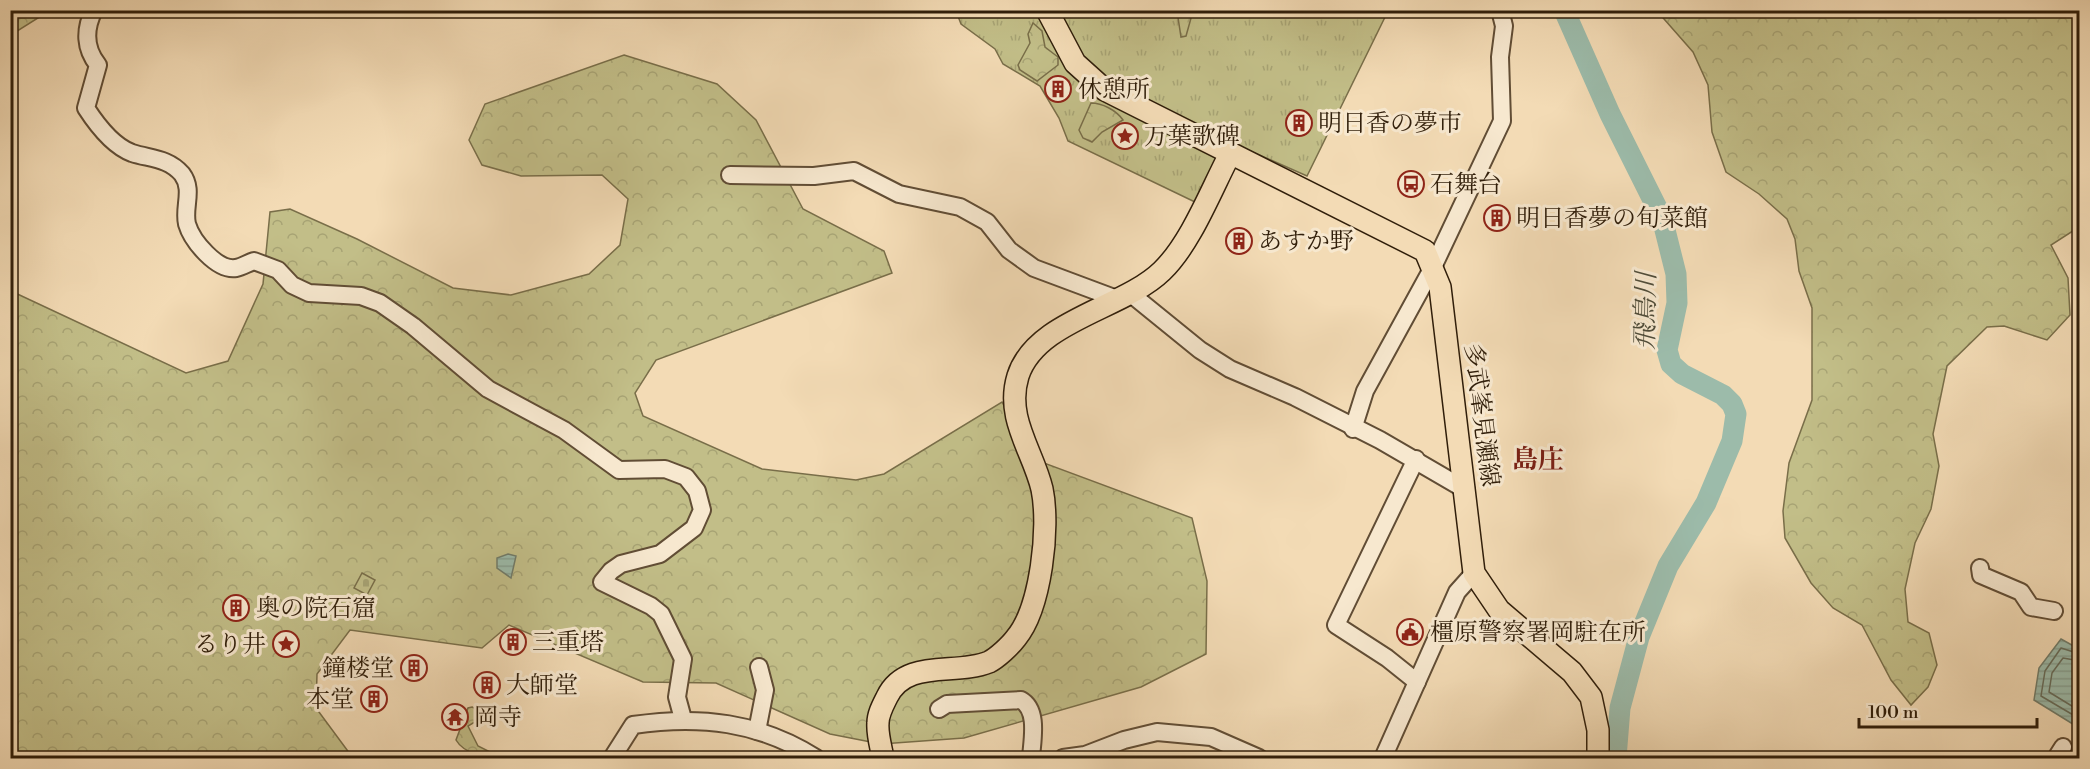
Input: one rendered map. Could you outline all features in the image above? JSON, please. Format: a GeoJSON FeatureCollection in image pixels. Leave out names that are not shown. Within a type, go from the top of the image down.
{"type":"FeatureCollection","features":[{"type":"Feature","properties":{"kind":"main road","name":"多武峯見瀬線"},"geometry":{"type":"LineString","coordinates":[[1047,10],[1070,56],[1096,84],[1425,251],[1440,287],[1466,490],[1474,573],[1499,610],[1572,672],[1591,697],[1598,730],[1598,759]]}},
{"type":"Feature","properties":{"kind":"main road"},"geometry":{"type":"LineString","coordinates":[[883,759],[878,722],[890,690],[900,680],[918,671],[957,669],[990,661],[1016,639],[1027,621],[1041,569],[1044,538],[1042,490],[1018,427],[1016,404],[1018,376],[1027,359],[1049,336],[1124,297],[1162,271],[1177,251],[1230,154]]}},
{"type":"Feature","properties":{"kind":"street"},"geometry":{"type":"LineString","coordinates":[[94,10],[89,28],[88,52],[99,65],[86,108],[115,142],[131,152],[170,162],[184,177],[189,192],[187,223],[196,243],[224,267],[236,268],[254,261],[278,270],[292,285],[309,293],[361,296],[380,303],[413,326],[488,389],[564,430],[619,470],[665,469],[686,477],[697,491],[702,510],[694,528],[660,554],[621,564],[610,571],[602,582],[651,606],[661,614],[683,659],[677,697],[683,719]]}},
{"type":"Feature","properties":{"kind":"street"},"geometry":{"type":"LineString","coordinates":[[1353,429],[1365,391],[1433,267],[1502,121],[1500,57],[1504,26],[1500,10]]}},
{"type":"Feature","properties":{"kind":"street"},"geometry":{"type":"LineString","coordinates":[[730,175],[814,176],[854,171],[899,194],[960,207],[987,222],[1009,250],[1034,268],[1124,297],[1230,369],[1295,397],[1353,429],[1416,459],[1466,490]]}},
{"type":"Feature","properties":{"kind":"street"},"geometry":{"type":"LineString","coordinates":[[1416,459],[1336,625],[1387,658],[1417,682]]}},
{"type":"Feature","properties":{"kind":"street"},"geometry":{"type":"LineString","coordinates":[[1980,568],[1981,575],[2021,592],[2031,607],[2054,611]]}},
{"type":"Feature","properties":{"kind":"street"},"geometry":{"type":"LineString","coordinates":[[1383,759],[1457,592],[1474,573]]}},
{"type":"Feature","properties":{"kind":"street"},"geometry":{"type":"LineString","coordinates":[[757,731],[765,690],[759,668]]}},
{"type":"Feature","properties":{"kind":"street"},"geometry":{"type":"LineString","coordinates":[[939,709],[947,704],[1021,700],[1026,703],[1030,712],[1034,732],[1032,759]]}},
{"type":"Feature","properties":{"kind":"street"},"geometry":{"type":"LineString","coordinates":[[612,759],[633,725],[683,719],[757,731],[788,741],[816,759]]}},
{"type":"Feature","properties":{"kind":"street"},"geometry":{"type":"LineString","coordinates":[[1062,759],[1085,755],[1124,740],[1157,732],[1211,737],[1259,759]]}},
{"type":"Feature","properties":{"kind":"green space"},"geometry":{"type":"Polygon","coordinates":[[[11,10],[49,10],[49,11],[11,35],[11,10]]]}},
{"type":"Feature","properties":{"kind":"green space"},"geometry":{"type":"Polygon","coordinates":[[[956,11],[1388,11],[1307,176],[1230,142],[1204,192],[1195,202],[1068,141],[1059,118],[1040,86],[1003,64],[995,49],[961,24],[956,11]]]}},
{"type":"Feature","properties":{"kind":"green space"},"geometry":{"type":"Polygon","coordinates":[[[1177,11],[1193,11],[1186,36],[1181,37],[1177,11]]]}},
{"type":"Feature","properties":{"kind":"green space"},"geometry":{"type":"Polygon","coordinates":[[[1657,11],[2079,11],[2079,219],[2076,229],[2051,245],[2068,278],[2070,315],[2047,340],[2004,326],[1987,327],[1947,366],[1933,434],[1939,466],[1931,509],[1915,543],[1905,589],[1908,622],[1929,633],[1937,665],[1928,687],[1911,705],[1891,680],[1862,625],[1833,608],[1811,583],[1785,538],[1783,511],[1789,463],[1812,400],[1812,308],[1799,271],[1795,239],[1787,219],[1759,194],[1726,172],[1712,132],[1708,85],[1693,52],[1657,11]]]}},
{"type":"Feature","properties":{"kind":"green space"},"geometry":{"type":"Polygon","coordinates":[[[1033,23],[1042,31],[1045,47],[1058,57],[1058,65],[1037,81],[1020,70],[1018,65],[1030,43],[1028,34],[1033,23]]]}},
{"type":"Feature","properties":{"kind":"green space"},"geometry":{"type":"Polygon","coordinates":[[[624,55],[717,84],[756,120],[803,209],[884,251],[892,273],[656,360],[635,393],[643,416],[762,469],[856,480],[884,474],[1002,402],[1033,459],[1192,518],[1207,581],[1206,654],[1141,687],[964,738],[881,744],[830,734],[716,683],[643,682],[509,625],[482,648],[350,630],[317,674],[316,708],[353,758],[11,758],[11,291],[186,373],[228,361],[263,284],[270,212],[290,209],[357,239],[453,288],[511,295],[589,274],[620,245],[628,199],[602,175],[521,176],[482,165],[469,140],[485,104],[624,55]]]}},
{"type":"Feature","properties":{"kind":"green space"},"geometry":{"type":"Polygon","coordinates":[[[1091,103],[1109,108],[1123,120],[1102,132],[1092,142],[1083,138],[1079,130],[1091,103]]]}},
{"type":"Feature","properties":{"kind":"green space"},"geometry":{"type":"Polygon","coordinates":[[[2079,489],[2079,533],[2074,509],[2079,489]]]}},
{"type":"Feature","properties":{"kind":"green space"},"geometry":{"type":"Polygon","coordinates":[[[362,573],[375,580],[367,595],[354,588],[362,573]]]}},
{"type":"Feature","properties":{"kind":"green space"},"geometry":{"type":"Polygon","coordinates":[[[472,707],[483,712],[483,717],[468,726],[478,746],[502,758],[477,755],[465,749],[456,740],[468,708],[472,707]]]}},
{"type":"Feature","properties":{"kind":"green space"},"geometry":{"type":"Polygon","coordinates":[[[515,707],[522,715],[510,725],[505,719],[506,714],[515,707]]]}},
{"type":"Feature","properties":{"kind":"water"},"geometry":{"type":"Polygon","coordinates":[[[508,554],[516,556],[511,578],[497,568],[497,558],[508,554]]]}},
{"type":"Feature","properties":{"kind":"water"},"geometry":{"type":"Polygon","coordinates":[[[2061,639],[2079,649],[2080,722],[2076,726],[2034,700],[2039,668],[2061,639]]]}},
{"type":"Feature","properties":{"kind":"waterway","name":"飛鳥川"},"geometry":{"type":"LineString","coordinates":[[1564,10],[1610,114],[1662,218],[1676,274],[1677,303],[1667,350],[1671,364],[1682,374],[1723,395],[1732,404],[1736,414],[1732,441],[1706,503],[1668,566],[1639,637],[1620,708],[1616,758]]}},
{"type":"Feature","properties":{"kind":"place","name":"休憩所"},"geometry":{"type":"Point","coordinates":[1058,89]}},
{"type":"Feature","properties":{"kind":"place","name":"明日香の夢市"},"geometry":{"type":"Point","coordinates":[1299,123]}},
{"type":"Feature","properties":{"kind":"place","name":"万葉歌碑"},"geometry":{"type":"Point","coordinates":[1125,136]}},
{"type":"Feature","properties":{"kind":"place","name":"石舞台"},"geometry":{"type":"Point","coordinates":[1411,184]}},
{"type":"Feature","properties":{"kind":"place","name":"明日香夢の旬菜館"},"geometry":{"type":"Point","coordinates":[1497,218]}},
{"type":"Feature","properties":{"kind":"place","name":"あすか野"},"geometry":{"type":"Point","coordinates":[1239,241]}},
{"type":"Feature","properties":{"kind":"place","name":"奥の院石窟"},"geometry":{"type":"Point","coordinates":[236,608]}},
{"type":"Feature","properties":{"kind":"place","name":"橿原警察署岡駐在所"},"geometry":{"type":"Point","coordinates":[1410,632]}},
{"type":"Feature","properties":{"kind":"place","name":"三重塔"},"geometry":{"type":"Point","coordinates":[513,642]}},
{"type":"Feature","properties":{"kind":"place","name":"るり井"},"geometry":{"type":"Point","coordinates":[286,644]}},
{"type":"Feature","properties":{"kind":"place","name":"鐘楼堂"},"geometry":{"type":"Point","coordinates":[414,668]}},
{"type":"Feature","properties":{"kind":"place","name":"大師堂"},"geometry":{"type":"Point","coordinates":[487,685]}},
{"type":"Feature","properties":{"kind":"place","name":"本堂"},"geometry":{"type":"Point","coordinates":[374,699]}},
{"type":"Feature","properties":{"kind":"place","name":"岡寺"},"geometry":{"type":"Point","coordinates":[455,717]}},
{"type":"Feature","properties":{"kind":"district","name":"島庄"},"geometry":{"type":"Point","coordinates":[1538,459]}}]}
